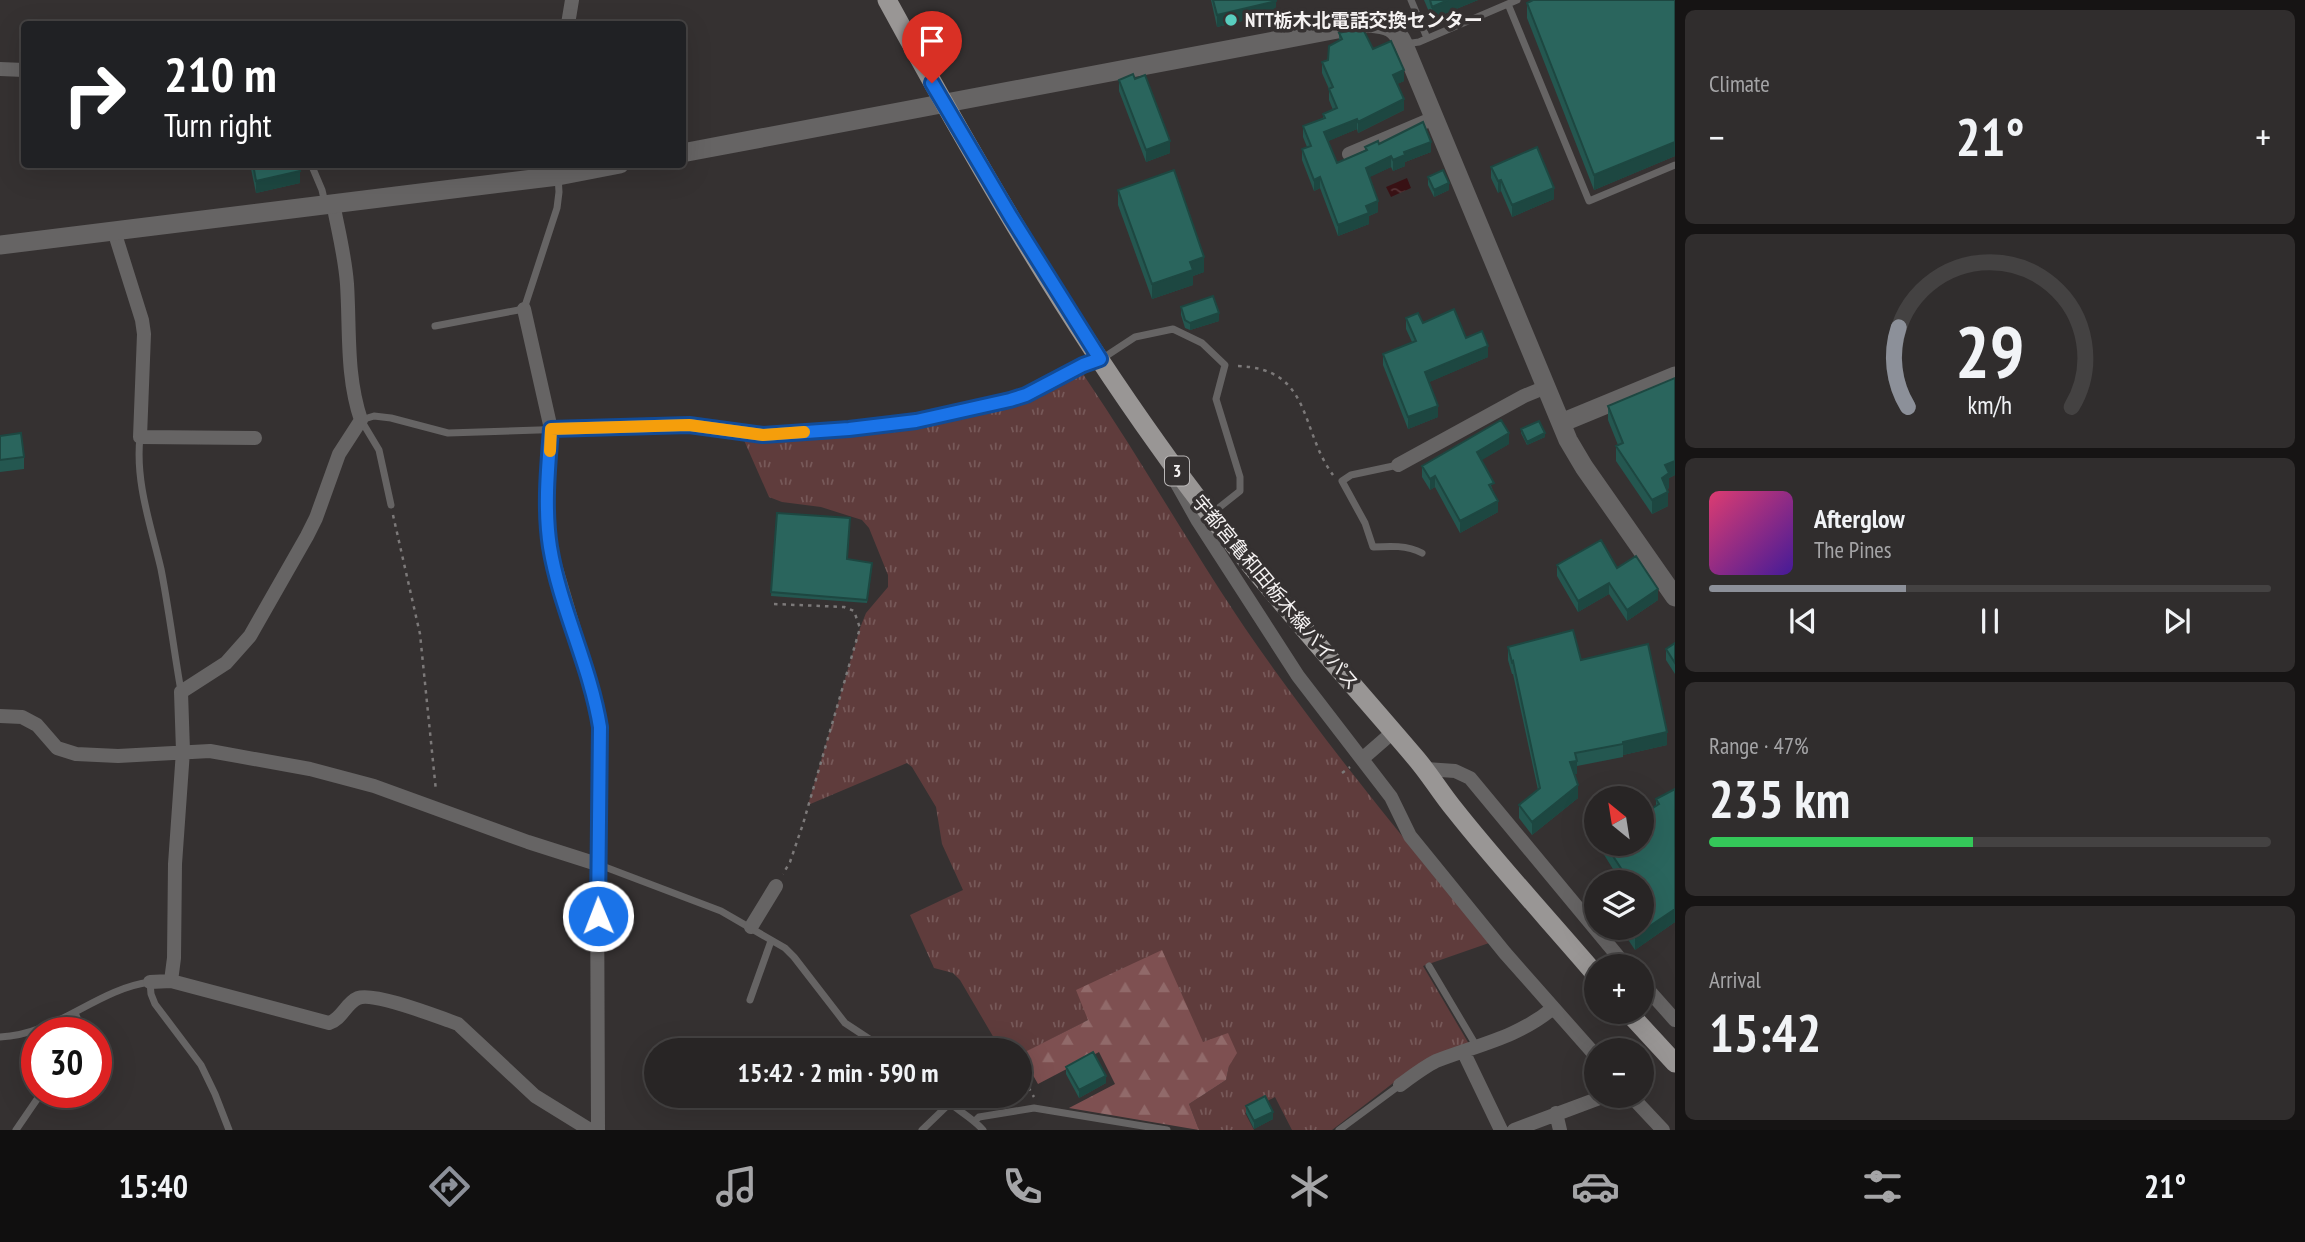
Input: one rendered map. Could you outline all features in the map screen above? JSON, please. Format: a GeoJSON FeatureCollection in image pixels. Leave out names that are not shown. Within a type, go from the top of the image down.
{"type":"FeatureCollection","features":[{"type":"Feature","properties":{"kind":"main road","name":"宇都宮亀和田栃木線バイパス"},"geometry":{"type":"LineString","coordinates":[[887,0],[944,104],[1100,359],[1159,447],[1211,514],[1426,769],[1452,807],[1584,961]]}},
{"type":"Feature","properties":{"kind":"main road"},"geometry":{"type":"LineString","coordinates":[[1639,1024],[1675,1063]]}},
{"type":"Feature","properties":{"kind":"street"},"geometry":{"type":"LineString","coordinates":[[568,21],[572,0]]}},
{"type":"Feature","properties":{"kind":"street"},"geometry":{"type":"LineString","coordinates":[[686,152],[1368,23],[1387,25],[1398,33],[1404,45],[1561,423],[1584,467],[1675,597]]}},
{"type":"Feature","properties":{"kind":"street"},"geometry":{"type":"LineString","coordinates":[[0,69],[21,69]]}},
{"type":"Feature","properties":{"kind":"street"},"geometry":{"type":"LineString","coordinates":[[1349,154],[1434,118]]}},
{"type":"Feature","properties":{"kind":"street"},"geometry":{"type":"LineString","coordinates":[[0,246],[329,204],[579,168]]}},
{"type":"Feature","properties":{"kind":"street"},"geometry":{"type":"LineString","coordinates":[[171,981],[174,958],[175,864],[183,751],[181,692],[226,663],[250,636],[307,536],[339,454],[361,420],[352,389],[347,282],[329,204]]}},
{"type":"Feature","properties":{"kind":"street"},"geometry":{"type":"LineString","coordinates":[[114,231],[144,334],[140,437],[255,438]]}},
{"type":"Feature","properties":{"kind":"street"},"geometry":{"type":"LineString","coordinates":[[524,309],[551,429],[547,512],[550,548],[596,700],[600,727],[597,864],[598,1130]]}},
{"type":"Feature","properties":{"kind":"street"},"geometry":{"type":"LineString","coordinates":[[1561,423],[1675,376]]}},
{"type":"Feature","properties":{"kind":"street"},"geometry":{"type":"LineString","coordinates":[[1398,465],[1524,396],[1546,387]]}},
{"type":"Feature","properties":{"kind":"street"},"geometry":{"type":"LineString","coordinates":[[1159,447],[1191,509],[1227,567],[1298,676],[1391,797],[1410,836],[1584,1043]]}},
{"type":"Feature","properties":{"kind":"street"},"geometry":{"type":"LineString","coordinates":[[0,716],[23,717],[37,725],[57,748],[76,754],[118,756],[211,751],[310,769],[374,786],[597,864]]}},
{"type":"Feature","properties":{"kind":"street"},"geometry":{"type":"LineString","coordinates":[[1362,759],[1394,732]]}},
{"type":"Feature","properties":{"kind":"street"},"geometry":{"type":"LineString","coordinates":[[1426,769],[1455,771],[1470,778],[1616,954]]}},
{"type":"Feature","properties":{"kind":"street"},"geometry":{"type":"LineString","coordinates":[[751,927],[776,886]]}},
{"type":"Feature","properties":{"kind":"street"},"geometry":{"type":"LineString","coordinates":[[150,982],[171,981],[329,1023],[335,1021],[355,999],[361,997],[382,999],[450,1021],[458,1024],[536,1096],[590,1130]]}},
{"type":"Feature","properties":{"kind":"street"},"geometry":{"type":"LineString","coordinates":[[1654,995],[1673,1014]]}},
{"type":"Feature","properties":{"kind":"street"},"geometry":{"type":"LineString","coordinates":[[1400,1084],[1435,1062],[1471,1051],[1536,1023],[1553,1008]]}},
{"type":"Feature","properties":{"kind":"street"},"geometry":{"type":"LineString","coordinates":[[1471,1051],[1501,1130]]}},
{"type":"Feature","properties":{"kind":"street"},"geometry":{"type":"LineString","coordinates":[[1514,1130],[1584,1103]]}},
{"type":"Feature","properties":{"kind":"street"},"geometry":{"type":"LineString","coordinates":[[1642,1108],[1663,1130]]}},
{"type":"Feature","properties":{"kind":"street"},"geometry":{"type":"LineString","coordinates":[[1556,1113],[1560,1130]]}},
{"type":"Feature","properties":{"kind":"lane"},"geometry":{"type":"LineString","coordinates":[[1411,0],[1427,38]]}},
{"type":"Feature","properties":{"kind":"lane"},"geometry":{"type":"LineString","coordinates":[[1404,45],[1517,0]]}},
{"type":"Feature","properties":{"kind":"lane"},"geometry":{"type":"LineString","coordinates":[[1508,4],[1589,201],[1675,165]]}},
{"type":"Feature","properties":{"kind":"lane"},"geometry":{"type":"LineString","coordinates":[[313,168],[329,204]]}},
{"type":"Feature","properties":{"kind":"lane"},"geometry":{"type":"LineString","coordinates":[[435,326],[524,309],[557,208],[558,170]]}},
{"type":"Feature","properties":{"kind":"lane"},"geometry":{"type":"LineString","coordinates":[[391,505],[379,450],[361,420],[374,416],[447,433],[689,425],[763,435],[903,422],[954,414],[1026,395],[1100,359],[1135,337],[1173,330],[1202,343],[1225,365],[1216,399],[1240,477],[1240,491],[1211,514]]}},
{"type":"Feature","properties":{"kind":"lane"},"geometry":{"type":"LineString","coordinates":[[140,437],[138,453],[142,490],[167,598],[181,692]]}},
{"type":"Feature","properties":{"kind":"lane"},"geometry":{"type":"LineString","coordinates":[[1398,465],[1350,475],[1342,481],[1374,547],[1396,546],[1422,553]]}},
{"type":"Feature","properties":{"kind":"lane"},"geometry":{"type":"LineString","coordinates":[[597,864],[708,906],[751,927],[794,957],[845,1023],[868,1038]]}},
{"type":"Feature","properties":{"kind":"lane"},"geometry":{"type":"LineString","coordinates":[[750,1000],[771,941]]}},
{"type":"Feature","properties":{"kind":"lane"},"geometry":{"type":"LineString","coordinates":[[1429,966],[1471,1051]]}},
{"type":"Feature","properties":{"kind":"lane"},"geometry":{"type":"LineString","coordinates":[[0,1037],[11,1037],[41,1029],[131,984],[150,982],[155,1004],[201,1065],[229,1130]]}},
{"type":"Feature","properties":{"kind":"lane"},"geometry":{"type":"LineString","coordinates":[[75,1013],[77,1017]]}},
{"type":"Feature","properties":{"kind":"lane"},"geometry":{"type":"LineString","coordinates":[[1339,1130],[1400,1084]]}},
{"type":"Feature","properties":{"kind":"lane"},"geometry":{"type":"LineString","coordinates":[[16,1130],[31,1108]]}},
{"type":"Feature","properties":{"kind":"lane"},"geometry":{"type":"LineString","coordinates":[[922,1130],[945,1108]]}},
{"type":"Feature","properties":{"kind":"lane"},"geometry":{"type":"LineString","coordinates":[[955,1108],[975,1121],[983,1130]]}},
{"type":"Feature","properties":{"kind":"lane"},"geometry":{"type":"LineString","coordinates":[[975,1121],[979,1118],[1039,1108],[1167,1130]]}},
{"type":"Feature","properties":{"kind":"lane"},"geometry":{"type":"LineString","coordinates":[[1350,1122],[1356,1129]]}},
{"type":"Feature","properties":{"kind":"path"},"geometry":{"type":"LineString","coordinates":[[1225,365],[1257,366],[1270,370],[1281,378],[1294,392],[1332,474],[1342,481]]}},
{"type":"Feature","properties":{"kind":"path"},"geometry":{"type":"LineString","coordinates":[[391,505],[420,634],[438,809]]}},
{"type":"Feature","properties":{"kind":"path"},"geometry":{"type":"LineString","coordinates":[[774,604],[844,607],[854,611],[860,628],[803,824],[790,862],[776,886]]}},
{"type":"Feature","properties":{"kind":"path"},"geometry":{"type":"LineString","coordinates":[[1032,1095],[1039,1108]]}},
{"type":"Feature","properties":{"kind":"green space"},"geometry":{"type":"Polygon","coordinates":[[[1078,371],[1083,374],[1273,668],[1352,773],[1489,943],[1423,966],[1469,1044],[1401,1077],[1332,1130],[1292,1130],[1275,1097],[1245,1113],[1254,1130],[1199,1130],[1189,1104],[1226,1080],[1229,1066],[1204,1042],[1088,1020],[1032,1049],[1032,1038],[994,1038],[960,980],[953,973],[934,968],[910,915],[963,890],[942,844],[936,807],[912,767],[907,763],[808,805],[860,628],[866,613],[888,587],[888,575],[869,528],[862,520],[821,507],[782,502],[769,497],[743,438],[819,435],[894,426],[987,409],[1078,371]]]}},
{"type":"Feature","properties":{"kind":"green space"},"geometry":{"type":"Polygon","coordinates":[[[1162,950],[1203,1042],[1228,1033],[1237,1053],[1229,1066],[1226,1080],[1189,1104],[1199,1130],[1069,1108],[1115,1084],[1099,1052],[1038,1084],[1032,1073],[1032,1048],[1088,1020],[1076,990],[1162,950]]]}},
{"type":"Feature","properties":{"kind":"water"},"geometry":{"type":"Polygon","coordinates":[[[1407,178],[1411,188],[1391,197],[1386,187],[1407,178]]]}},
{"type":"Feature","properties":{"kind":"building"},"geometry":{"type":"Polygon","coordinates":[[[1213,0],[1276,0],[1276,1],[1217,15],[1213,0]]]}},
{"type":"Feature","properties":{"kind":"building"},"geometry":{"type":"Polygon","coordinates":[[[1430,0],[1448,0],[1432,7],[1430,0]]]}},
{"type":"Feature","properties":{"kind":"building"},"geometry":{"type":"Polygon","coordinates":[[[1533,0],[1675,0],[1675,142],[1594,175],[1527,3],[1533,0]]]}},
{"type":"Feature","properties":{"kind":"building"},"geometry":{"type":"Polygon","coordinates":[[[1362,27],[1373,49],[1391,41],[1404,70],[1393,75],[1404,99],[1358,122],[1357,119],[1324,132],[1337,163],[1367,150],[1365,147],[1378,141],[1379,144],[1423,122],[1431,142],[1404,152],[1405,155],[1393,160],[1391,156],[1366,168],[1378,201],[1366,206],[1369,213],[1338,225],[1320,177],[1314,180],[1302,149],[1311,146],[1303,126],[1325,118],[1323,114],[1337,108],[1329,89],[1333,87],[1322,62],[1328,60],[1329,46],[1342,39],[1339,33],[1362,27]]]}},
{"type":"Feature","properties":{"kind":"building"},"geometry":{"type":"Polygon","coordinates":[[[1133,74],[1135,79],[1145,75],[1170,141],[1146,150],[1119,80],[1133,74]]]}},
{"type":"Feature","properties":{"kind":"building"},"geometry":{"type":"Polygon","coordinates":[[[1537,147],[1554,188],[1512,205],[1501,180],[1498,181],[1491,167],[1537,147]]]}},
{"type":"Feature","properties":{"kind":"building"},"geometry":{"type":"Polygon","coordinates":[[[254,168],[299,168],[300,171],[256,181],[254,168]]]}},
{"type":"Feature","properties":{"kind":"building"},"geometry":{"type":"Polygon","coordinates":[[[1174,170],[1204,257],[1190,262],[1193,270],[1152,284],[1118,190],[1174,170]]]}},
{"type":"Feature","properties":{"kind":"building"},"geometry":{"type":"Polygon","coordinates":[[[1443,170],[1449,183],[1434,190],[1428,177],[1443,170]]]}},
{"type":"Feature","properties":{"kind":"building"},"geometry":{"type":"Polygon","coordinates":[[[1213,296],[1219,313],[1190,323],[1185,320],[1181,307],[1213,296]]]}},
{"type":"Feature","properties":{"kind":"building"},"geometry":{"type":"Polygon","coordinates":[[[1454,309],[1466,338],[1482,331],[1488,346],[1425,372],[1438,406],[1408,417],[1383,354],[1416,341],[1406,318],[1418,313],[1423,323],[1454,309]]]}},
{"type":"Feature","properties":{"kind":"building"},"geometry":{"type":"Polygon","coordinates":[[[1675,378],[1675,461],[1665,465],[1669,473],[1662,478],[1668,492],[1652,500],[1616,446],[1623,443],[1608,406],[1675,378]]]}},
{"type":"Feature","properties":{"kind":"building"},"geometry":{"type":"Polygon","coordinates":[[[1501,420],[1509,433],[1477,452],[1494,483],[1489,485],[1498,501],[1460,521],[1435,476],[1430,479],[1422,466],[1501,420]]]}},
{"type":"Feature","properties":{"kind":"building"},"geometry":{"type":"Polygon","coordinates":[[[1539,421],[1545,433],[1527,442],[1521,429],[1539,421]]]}},
{"type":"Feature","properties":{"kind":"building"},"geometry":{"type":"Polygon","coordinates":[[[21,433],[24,457],[0,460],[0,436],[21,433]]]}},
{"type":"Feature","properties":{"kind":"building"},"geometry":{"type":"Polygon","coordinates":[[[777,513],[850,518],[847,559],[872,563],[867,600],[771,592],[777,513]]]}},
{"type":"Feature","properties":{"kind":"building"},"geometry":{"type":"Polygon","coordinates":[[[1601,540],[1617,568],[1636,556],[1658,589],[1627,610],[1609,583],[1578,601],[1557,565],[1601,540]]]}},
{"type":"Feature","properties":{"kind":"building"},"geometry":{"type":"Polygon","coordinates":[[[1573,630],[1581,660],[1648,644],[1667,732],[1575,753],[1577,761],[1570,762],[1578,785],[1532,822],[1519,805],[1540,788],[1508,647],[1573,630]]]}},
{"type":"Feature","properties":{"kind":"building"},"geometry":{"type":"Polygon","coordinates":[[[1675,643],[1675,663],[1666,649],[1675,643]]]}},
{"type":"Feature","properties":{"kind":"building"},"geometry":{"type":"Polygon","coordinates":[[[1675,789],[1675,909],[1654,923],[1654,870],[1622,870],[1613,856],[1654,856],[1654,807],[1659,804],[1656,799],[1675,789]]]}},
{"type":"Feature","properties":{"kind":"building"},"geometry":{"type":"Polygon","coordinates":[[[1093,1052],[1106,1076],[1079,1090],[1066,1067],[1093,1052]]]}},
{"type":"Feature","properties":{"kind":"building"},"geometry":{"type":"Polygon","coordinates":[[[1265,1096],[1273,1112],[1254,1121],[1246,1106],[1265,1096]]]}},
{"type":"Feature","properties":{"kind":"slow traffic"},"geometry":{"type":"LineString","coordinates":[[550,451],[551,429],[689,425],[763,435],[804,432]]}},
{"type":"Feature","properties":{"kind":"place","name":"NTT栃木北電話交換センター"},"geometry":{"type":"Point","coordinates":[1231,20]}},
{"type":"Feature","properties":{"kind":"route"},"geometry":{"type":"LineString","coordinates":[[598,916],[600,727],[596,700],[550,548],[547,512],[551,429],[689,425],[763,435],[916,421],[1026,395],[1100,359],[1011,217],[932,83]]}}]}
